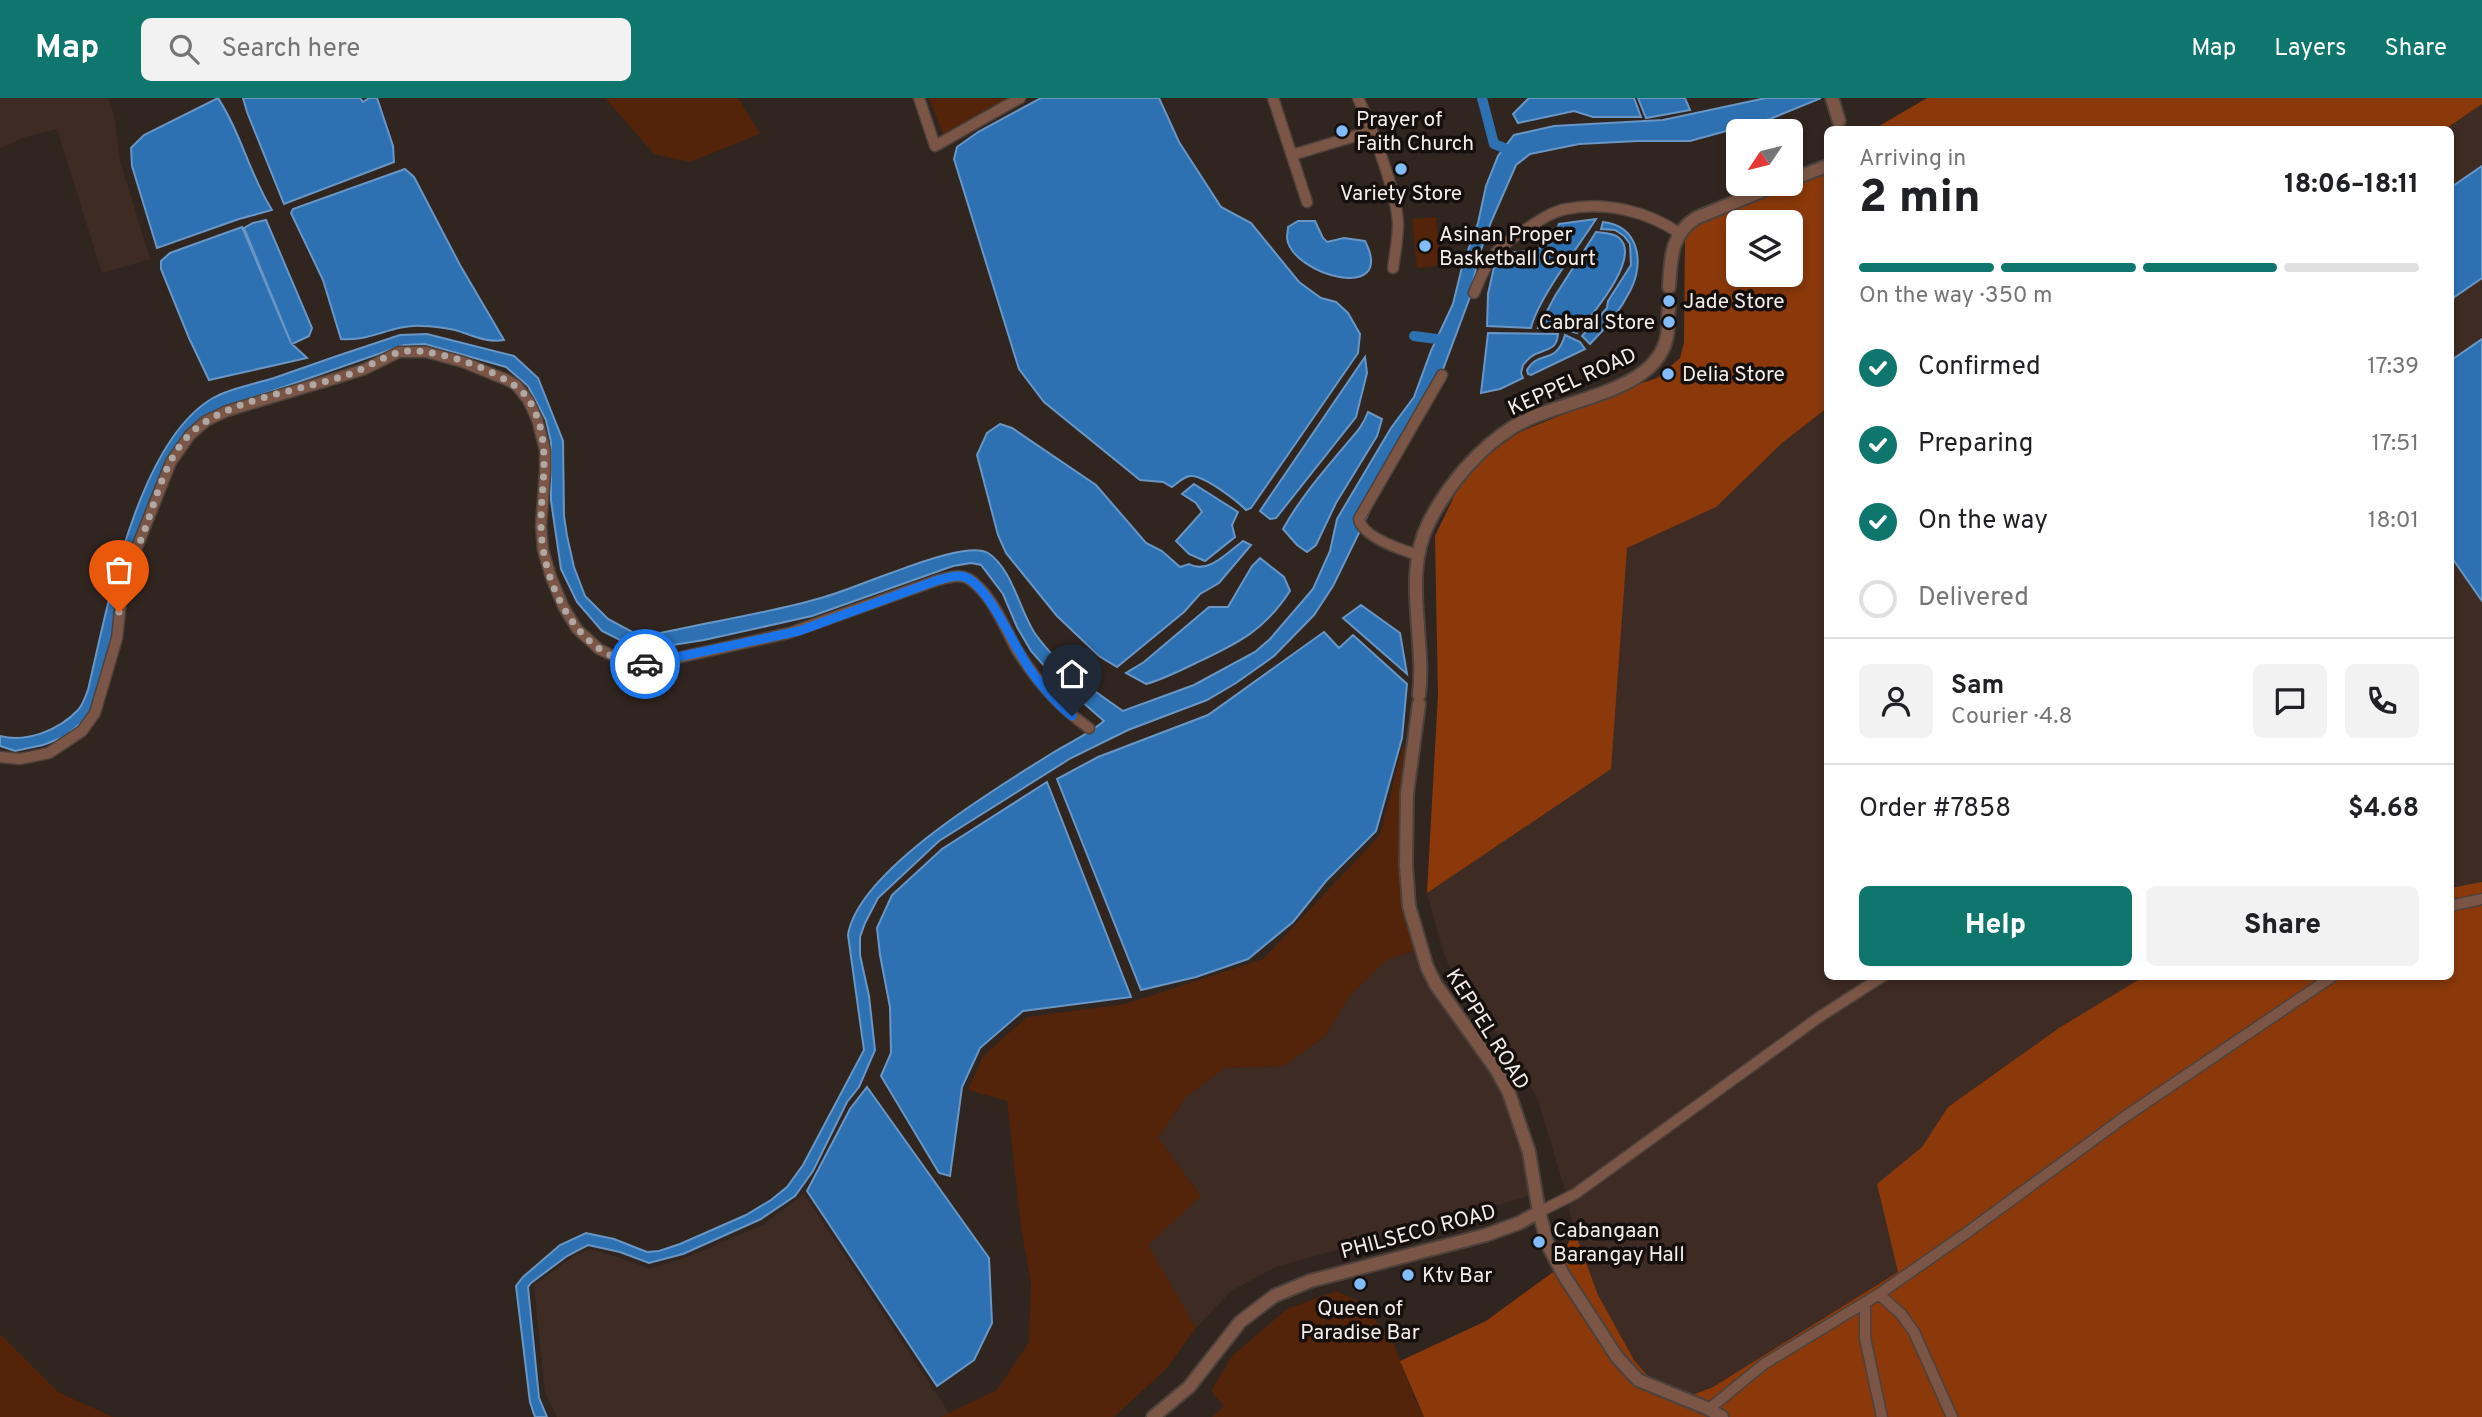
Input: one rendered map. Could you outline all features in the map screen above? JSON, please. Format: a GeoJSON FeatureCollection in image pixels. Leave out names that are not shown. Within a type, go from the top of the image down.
{"type":"FeatureCollection","features":[{"type":"Feature","properties":{"kind":"street"},"geometry":{"type":"LineString","coordinates":[[919,98],[935,146],[1020,98]]}},
{"type":"Feature","properties":{"kind":"street"},"geometry":{"type":"LineString","coordinates":[[1273,98],[1307,202]]}},
{"type":"Feature","properties":{"kind":"street"},"geometry":{"type":"LineString","coordinates":[[1358,98],[1372,131],[1397,212],[1398,231],[1393,268]]}},
{"type":"Feature","properties":{"kind":"street"},"geometry":{"type":"LineString","coordinates":[[1833,102],[1840,126]]}},
{"type":"Feature","properties":{"kind":"street"},"geometry":{"type":"LineString","coordinates":[[1293,155],[1372,131]]}},
{"type":"Feature","properties":{"kind":"street"},"geometry":{"type":"LineString","coordinates":[[1803,175],[1824,167]]}},
{"type":"Feature","properties":{"kind":"street"},"geometry":{"type":"LineString","coordinates":[[1474,293],[1486,267],[1502,246],[1541,220],[1566,209],[1601,208],[1633,212],[1656,218],[1679,233],[1696,218],[1750,196]]}},
{"type":"Feature","properties":{"kind":"street","name":"KEPPEL ROAD"},"geometry":{"type":"LineString","coordinates":[[1679,233],[1672,248],[1664,351],[1647,371],[1623,384],[1534,416],[1511,428],[1462,473],[1428,525],[1418,555],[1416,577],[1420,633],[1419,700],[1410,766],[1406,873],[1415,930],[1436,985],[1489,1059],[1509,1093],[1529,1152],[1539,1212],[1554,1258],[1626,1370],[1644,1383],[1709,1409],[1722,1417]]}},
{"type":"Feature","properties":{"kind":"street"},"geometry":{"type":"LineString","coordinates":[[0,757],[20,759],[49,753],[82,731],[95,713],[117,638],[123,582],[171,462],[190,435],[206,421],[227,411],[337,379],[365,369],[393,354],[410,351],[436,354],[498,375],[516,385],[528,400],[537,419],[545,450],[541,526],[546,561],[570,619],[599,649],[629,663],[659,662],[799,631],[938,580],[960,576],[969,579],[982,591],[1042,687],[1062,708],[1089,728]]}},
{"type":"Feature","properties":{"kind":"street"},"geometry":{"type":"LineString","coordinates":[[1418,555],[1391,546],[1363,529],[1359,519],[1443,374]]}},
{"type":"Feature","properties":{"kind":"street"},"geometry":{"type":"LineString","coordinates":[[2454,905],[2482,899]]}},
{"type":"Feature","properties":{"kind":"street","name":"PHILSECO ROAD"},"geometry":{"type":"LineString","coordinates":[[1153,1417],[1189,1387],[1240,1322],[1274,1296],[1335,1274],[1479,1237],[1508,1227],[1575,1194],[1818,1018],[1876,980]]}},
{"type":"Feature","properties":{"kind":"street"},"geometry":{"type":"LineString","coordinates":[[1709,1409],[1764,1364],[1879,1294],[2126,1116],[2327,980]]}},
{"type":"Feature","properties":{"kind":"street"},"geometry":{"type":"LineString","coordinates":[[1879,1294],[1896,1309],[1914,1332],[1952,1417]]}},
{"type":"Feature","properties":{"kind":"street"},"geometry":{"type":"LineString","coordinates":[[1865,1303],[1865,1338],[1882,1417]]}},
{"type":"Feature","properties":{"kind":"shaded area"},"geometry":{"type":"Polygon","coordinates":[[[0,98],[108,98],[114,114],[120,161],[150,259],[102,273],[57,129],[25,137],[0,148],[0,98]]]}},
{"type":"Feature","properties":{"kind":"shaded area"},"geometry":{"type":"Polygon","coordinates":[[[605,98],[738,98],[760,134],[690,162],[654,154],[605,98]]]}},
{"type":"Feature","properties":{"kind":"shaded area"},"geometry":{"type":"Polygon","coordinates":[[[929,98],[1007,98],[943,134],[929,98]]]}},
{"type":"Feature","properties":{"kind":"shaded area"},"geometry":{"type":"Polygon","coordinates":[[[1927,98],[2482,98],[2482,104],[2450,126],[1879,126],[1927,98]]]}},
{"type":"Feature","properties":{"kind":"shaded area"},"geometry":{"type":"Polygon","coordinates":[[[2482,104],[2482,339],[2454,358],[2454,126],[2450,126],[2482,104]]]}},
{"type":"Feature","properties":{"kind":"shaded area"},"geometry":{"type":"Polygon","coordinates":[[[1824,170],[1824,410],[1782,443],[1716,507],[1627,548],[1611,769],[1427,893],[1438,695],[1435,536],[1462,480],[1487,455],[1520,432],[1657,378],[1680,358],[1684,343],[1685,237],[1698,222],[1726,210],[1726,287],[1803,287],[1803,210],[1727,210],[1761,196],[1803,196],[1803,179],[1824,170]]]}},
{"type":"Feature","properties":{"kind":"shaded area"},"geometry":{"type":"Polygon","coordinates":[[[1436,217],[1441,265],[1417,268],[1412,219],[1436,217]]]}},
{"type":"Feature","properties":{"kind":"shaded area"},"geometry":{"type":"Polygon","coordinates":[[[1824,410],[1824,980],[2138,980],[2059,1028],[1948,1107],[1922,1147],[1878,1184],[1898,1272],[1713,1387],[1690,1397],[1662,1385],[1646,1374],[1634,1360],[1598,1295],[1574,1230],[1538,1100],[1513,1054],[1462,992],[1444,955],[1427,893],[1438,695],[1435,536],[1487,455],[1520,432],[1782,443],[1824,410]]]}},
{"type":"Feature","properties":{"kind":"shaded area"},"geometry":{"type":"Polygon","coordinates":[[[2454,561],[2482,601],[2482,882],[2454,887],[2454,561]]]}},
{"type":"Feature","properties":{"kind":"shaded area"},"geometry":{"type":"Polygon","coordinates":[[[1421,740],[1404,873],[1420,949],[1388,959],[1350,995],[1325,1036],[1284,1066],[1225,1068],[1186,1097],[1158,1138],[1201,1196],[1148,1245],[1196,1328],[1166,1369],[1114,1417],[940,1417],[997,1390],[1029,1342],[1031,1283],[1021,1228],[1007,1101],[968,1090],[983,1056],[1027,1017],[1125,1004],[1263,959],[1380,835],[1403,746],[1421,740]]]}},
{"type":"Feature","properties":{"kind":"shaded area"},"geometry":{"type":"Polygon","coordinates":[[[2482,882],[2482,1417],[1424,1417],[1400,1361],[1486,1321],[1556,1270],[1574,1230],[1598,1295],[1634,1360],[1646,1374],[1662,1385],[1690,1396],[1713,1387],[1898,1272],[1877,1184],[1922,1147],[1948,1107],[2059,1028],[2138,980],[2454,980],[2454,887],[2482,882]]]}},
{"type":"Feature","properties":{"kind":"shaded area"},"geometry":{"type":"Polygon","coordinates":[[[1420,949],[1491,1063],[1540,1193],[1276,1267],[1231,1291],[1196,1328],[1147,1245],[1201,1196],[1158,1138],[1186,1097],[1225,1068],[1284,1066],[1325,1036],[1350,995],[1388,959],[1420,949]]]}},
{"type":"Feature","properties":{"kind":"shaded area"},"geometry":{"type":"Polygon","coordinates":[[[804,1194],[949,1413],[940,1417],[557,1417],[545,1393],[534,1285],[571,1258],[589,1249],[650,1269],[687,1257],[763,1225],[804,1194]]]}},
{"type":"Feature","properties":{"kind":"shaded area"},"geometry":{"type":"Polygon","coordinates":[[[1336,1291],[1358,1301],[1392,1339],[1424,1417],[1212,1417],[1224,1406],[1211,1391],[1232,1356],[1287,1309],[1336,1291]]]}},
{"type":"Feature","properties":{"kind":"shaded area"},"geometry":{"type":"Polygon","coordinates":[[[0,1334],[58,1392],[113,1417],[0,1417],[0,1334]]]}},
{"type":"Feature","properties":{"kind":"water"},"geometry":{"type":"Polygon","coordinates":[[[218,98],[272,210],[157,248],[132,166],[131,148],[144,135],[218,98]]]}},
{"type":"Feature","properties":{"kind":"water"},"geometry":{"type":"Polygon","coordinates":[[[243,98],[360,98],[363,102],[369,98],[377,98],[393,146],[394,162],[284,204],[243,98]]]}},
{"type":"Feature","properties":{"kind":"water"},"geometry":{"type":"Polygon","coordinates":[[[1041,98],[1159,98],[1179,142],[1221,207],[1251,223],[1299,282],[1321,298],[1336,302],[1348,313],[1360,334],[1358,353],[1251,508],[1246,510],[1198,477],[1187,477],[1172,487],[1163,482],[1140,480],[1044,402],[1019,369],[954,159],[957,147],[978,132],[1041,98]]]}},
{"type":"Feature","properties":{"kind":"water"},"geometry":{"type":"Polygon","coordinates":[[[1529,98],[1634,98],[1641,117],[1593,117],[1574,111],[1518,123],[1513,114],[1529,98]]]}},
{"type":"Feature","properties":{"kind":"water"},"geometry":{"type":"Polygon","coordinates":[[[1638,98],[1685,98],[1690,110],[1646,118],[1638,98]]]}},
{"type":"Feature","properties":{"kind":"water"},"geometry":{"type":"Polygon","coordinates":[[[1766,98],[1821,98],[1770,119],[1726,119],[1726,131],[1690,141],[1579,144],[1530,154],[1516,165],[1478,258],[1470,297],[1430,404],[1378,494],[1333,586],[1314,615],[1274,656],[1236,683],[1207,700],[1128,730],[1071,758],[939,841],[878,898],[860,937],[860,955],[869,996],[875,1050],[859,1087],[847,1102],[813,1171],[795,1196],[761,1219],[683,1254],[649,1263],[620,1252],[588,1245],[567,1256],[531,1283],[528,1287],[539,1398],[547,1417],[535,1417],[530,1402],[516,1286],[523,1277],[560,1245],[586,1233],[614,1239],[647,1252],[659,1251],[746,1215],[787,1187],[803,1165],[864,1050],[848,935],[858,910],[877,884],[903,857],[934,832],[1000,786],[1104,721],[1054,677],[1031,651],[1003,594],[981,565],[971,563],[953,566],[812,616],[704,640],[660,647],[632,646],[602,631],[577,602],[561,569],[551,501],[551,442],[546,420],[528,386],[506,367],[425,344],[404,345],[218,410],[171,459],[121,600],[105,682],[87,718],[64,737],[43,745],[15,751],[0,746],[0,736],[21,738],[42,733],[62,723],[81,706],[88,690],[129,530],[145,488],[164,451],[187,420],[213,398],[227,392],[400,335],[427,334],[514,356],[538,378],[563,441],[564,516],[574,567],[585,596],[608,619],[634,633],[660,633],[782,608],[830,595],[940,556],[980,550],[997,560],[1004,569],[1030,626],[1045,647],[1076,677],[1123,711],[1194,685],[1255,652],[1270,639],[1313,589],[1330,551],[1337,519],[1391,428],[1414,397],[1431,351],[1453,304],[1462,267],[1478,223],[1486,186],[1498,156],[1514,135],[1554,126],[1663,120],[1766,98]]]}},
{"type":"Feature","properties":{"kind":"water"},"geometry":{"type":"Polygon","coordinates":[[[2482,166],[2482,278],[2454,297],[2454,185],[2482,166]]]}},
{"type":"Feature","properties":{"kind":"water"},"geometry":{"type":"Polygon","coordinates":[[[405,169],[414,177],[460,265],[504,340],[485,339],[455,330],[422,326],[411,326],[361,338],[341,339],[323,280],[291,213],[293,209],[405,169]]]}},
{"type":"Feature","properties":{"kind":"water"},"geometry":{"type":"Polygon","coordinates":[[[1596,219],[1541,303],[1531,328],[1487,326],[1488,294],[1497,254],[1536,250],[1551,243],[1559,224],[1596,219]]]}},
{"type":"Feature","properties":{"kind":"water"},"geometry":{"type":"Polygon","coordinates":[[[266,220],[312,328],[309,336],[292,344],[307,358],[209,380],[161,269],[161,261],[170,253],[242,227],[291,343],[244,228],[266,220]]]}},
{"type":"Feature","properties":{"kind":"water"},"geometry":{"type":"Polygon","coordinates":[[[1298,221],[1315,221],[1327,242],[1344,238],[1365,241],[1371,260],[1367,272],[1355,277],[1340,277],[1305,263],[1293,251],[1287,238],[1288,227],[1298,221]]]}},
{"type":"Feature","properties":{"kind":"water"},"geometry":{"type":"Polygon","coordinates":[[[1603,222],[1615,225],[1631,238],[1638,258],[1637,269],[1635,280],[1622,305],[1590,344],[1582,336],[1607,308],[1608,301],[1631,265],[1630,244],[1615,230],[1601,229],[1603,222]]]}},
{"type":"Feature","properties":{"kind":"water"},"geometry":{"type":"Polygon","coordinates":[[[1596,232],[1618,237],[1624,246],[1620,272],[1603,301],[1577,333],[1560,328],[1538,328],[1555,296],[1596,232]]]}},
{"type":"Feature","properties":{"kind":"water"},"geometry":{"type":"Polygon","coordinates":[[[1488,333],[1558,334],[1552,347],[1533,355],[1523,365],[1523,378],[1500,389],[1481,393],[1488,333]]]}},
{"type":"Feature","properties":{"kind":"water"},"geometry":{"type":"Polygon","coordinates":[[[1565,335],[1580,342],[1585,349],[1531,375],[1528,374],[1527,370],[1537,360],[1557,351],[1565,335]]]}},
{"type":"Feature","properties":{"kind":"water"},"geometry":{"type":"Polygon","coordinates":[[[2482,339],[2482,601],[2454,561],[2454,358],[2482,339]]]}},
{"type":"Feature","properties":{"kind":"water"},"geometry":{"type":"Polygon","coordinates":[[[1365,357],[1367,373],[1356,417],[1276,518],[1270,519],[1260,511],[1365,357]]]}},
{"type":"Feature","properties":{"kind":"water"},"geometry":{"type":"Polygon","coordinates":[[[1368,412],[1382,419],[1377,436],[1336,503],[1316,545],[1307,552],[1283,529],[1311,487],[1360,428],[1368,412]]]}},
{"type":"Feature","properties":{"kind":"water"},"geometry":{"type":"Polygon","coordinates":[[[1000,424],[1012,428],[1096,485],[1146,543],[1162,551],[1180,567],[1189,564],[1203,567],[1224,556],[1243,541],[1251,545],[1219,583],[1200,594],[1184,612],[1117,667],[1099,656],[1057,616],[1006,553],[998,535],[977,455],[987,433],[1000,424]]]}},
{"type":"Feature","properties":{"kind":"water"},"geometry":{"type":"Polygon","coordinates":[[[1194,484],[1238,512],[1232,525],[1235,537],[1205,561],[1189,554],[1176,541],[1202,512],[1196,503],[1182,494],[1194,484]]]}},
{"type":"Feature","properties":{"kind":"water"},"geometry":{"type":"Polygon","coordinates":[[[1260,558],[1284,577],[1290,591],[1260,626],[1225,649],[1153,682],[1146,684],[1126,673],[1144,662],[1209,607],[1228,607],[1252,566],[1260,558]]]}},
{"type":"Feature","properties":{"kind":"water"},"geometry":{"type":"Polygon","coordinates":[[[1361,605],[1400,633],[1407,674],[1343,618],[1361,605]]]}},
{"type":"Feature","properties":{"kind":"water"},"geometry":{"type":"Polygon","coordinates":[[[1324,632],[1339,648],[1353,635],[1407,684],[1402,738],[1376,831],[1326,881],[1293,922],[1248,959],[1196,977],[1141,990],[1057,779],[1098,757],[1208,715],[1324,632]]]}},
{"type":"Feature","properties":{"kind":"water"},"geometry":{"type":"Polygon","coordinates":[[[1047,782],[1131,997],[1023,1011],[980,1048],[962,1087],[950,1176],[939,1173],[881,1076],[891,1053],[890,1007],[877,928],[892,895],[942,849],[1047,782]]]}},
{"type":"Feature","properties":{"kind":"water"},"geometry":{"type":"Polygon","coordinates":[[[867,1087],[989,1258],[992,1323],[974,1360],[937,1386],[807,1191],[850,1109],[867,1087]]]}},
{"type":"Feature","properties":{"kind":"waterway"},"geometry":{"type":"LineString","coordinates":[[1482,98],[1494,144],[1512,151]]}},
{"type":"Feature","properties":{"kind":"waterway"},"geometry":{"type":"LineString","coordinates":[[1414,336],[1444,340]]}},
{"type":"Feature","properties":{"kind":"way so far"},"geometry":{"type":"LineString","coordinates":[[119,612],[123,582],[171,462],[180,446],[206,421],[227,411],[365,369],[393,354],[418,351],[448,357],[498,375],[523,392],[537,419],[545,450],[541,514],[543,550],[563,606],[577,629],[599,649],[629,663],[645,664]]}},
{"type":"Feature","properties":{"kind":"place","name":"Prayer of Faith Church"},"geometry":{"type":"Point","coordinates":[1342,131]}},
{"type":"Feature","properties":{"kind":"place","name":"Variety Store"},"geometry":{"type":"Point","coordinates":[1401,169]}},
{"type":"Feature","properties":{"kind":"place","name":"Asinan Proper Basketball Court"},"geometry":{"type":"Point","coordinates":[1425,246]}},
{"type":"Feature","properties":{"kind":"place","name":"Jade Store"},"geometry":{"type":"Point","coordinates":[1669,301]}},
{"type":"Feature","properties":{"kind":"place","name":"Cabral Store"},"geometry":{"type":"Point","coordinates":[1669,322]}},
{"type":"Feature","properties":{"kind":"place","name":"Delia Store"},"geometry":{"type":"Point","coordinates":[1668,374]}},
{"type":"Feature","properties":{"kind":"place","name":"Cabangaan Barangay Hall"},"geometry":{"type":"Point","coordinates":[1539,1242]}},
{"type":"Feature","properties":{"kind":"place","name":"Ktv Bar"},"geometry":{"type":"Point","coordinates":[1408,1275]}},
{"type":"Feature","properties":{"kind":"place","name":"Queen of Paradise Bar"},"geometry":{"type":"Point","coordinates":[1360,1284]}},
{"type":"Feature","properties":{"kind":"route"},"geometry":{"type":"LineString","coordinates":[[645,664],[799,631],[938,580],[960,576],[969,579],[982,591],[1030,671],[1072,716]]}}]}
